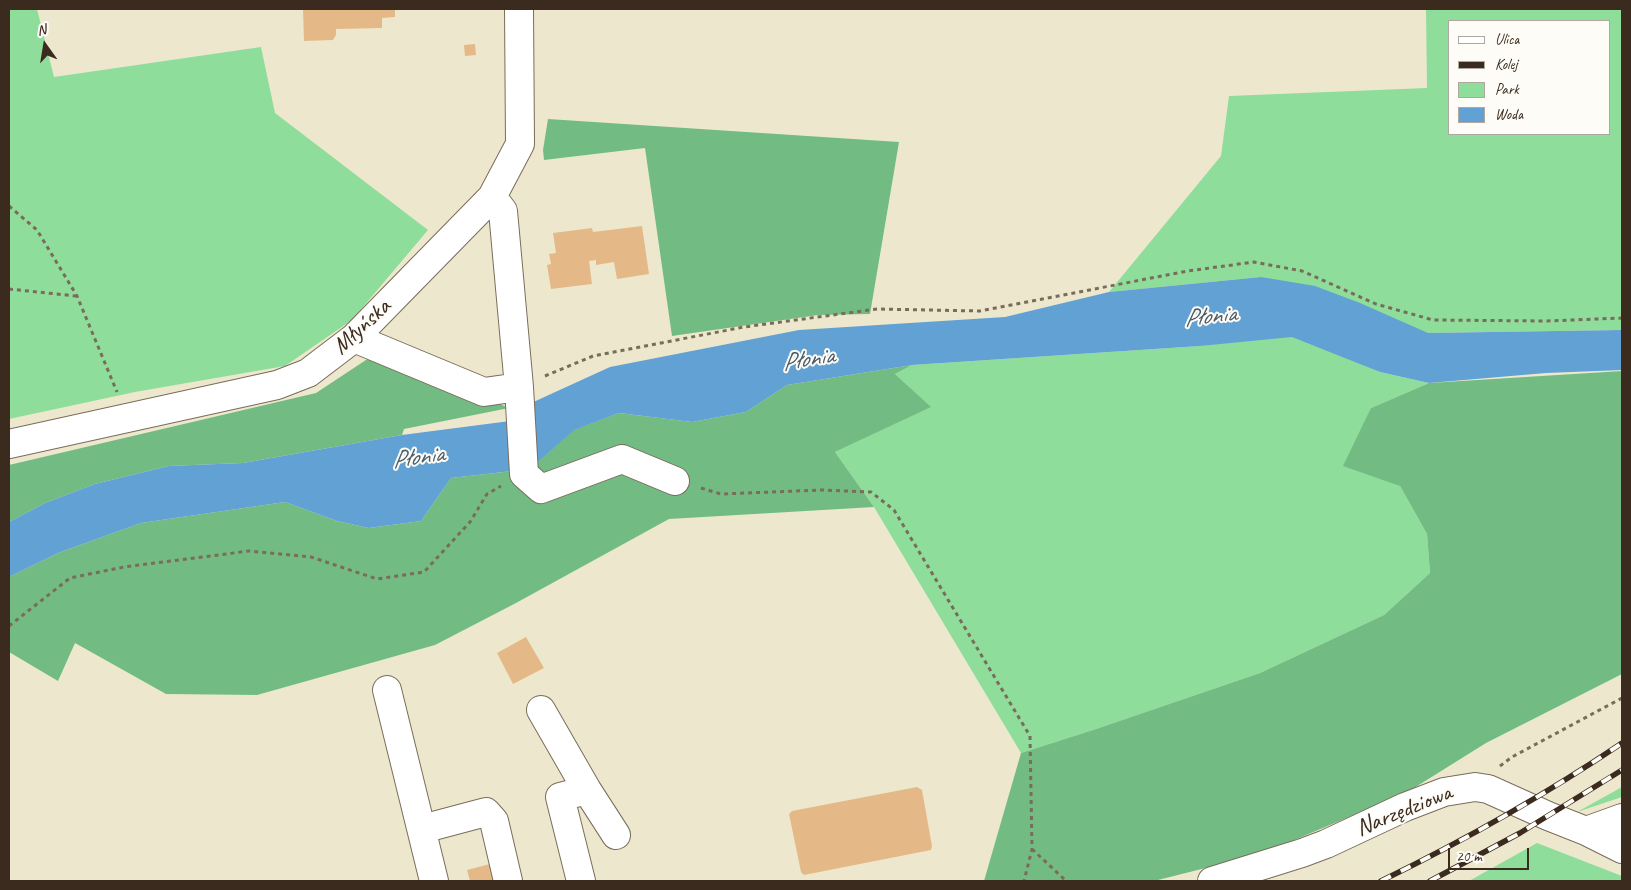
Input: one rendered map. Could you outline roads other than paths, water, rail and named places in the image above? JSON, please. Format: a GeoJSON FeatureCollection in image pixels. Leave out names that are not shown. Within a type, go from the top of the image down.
{"type":"FeatureCollection","features":[{"type":"Feature","properties":{"kind":"street","name":"Młyńska"},"geometry":{"type":"LineString","coordinates":[[9,444],[276,385],[308,373],[354,338],[492,197],[520,144],[519,9]]}},
{"type":"Feature","properties":{"kind":"street"},"geometry":{"type":"LineString","coordinates":[[492,197],[503,211],[520,399],[524,474],[541,489],[622,459],[675,481]]}},
{"type":"Feature","properties":{"kind":"street"},"geometry":{"type":"LineString","coordinates":[[354,338],[484,392],[520,399]]}},
{"type":"Feature","properties":{"kind":"street"},"geometry":{"type":"LineString","coordinates":[[387,690],[434,881]]}},
{"type":"Feature","properties":{"kind":"street"},"geometry":{"type":"LineString","coordinates":[[541,710],[587,790],[616,835]]}},
{"type":"Feature","properties":{"kind":"street","name":"Narzędziowa"},"geometry":{"type":"LineString","coordinates":[[1212,881],[1276,863],[1318,847],[1405,807],[1459,788],[1475,787],[1488,789],[1586,831],[1622,849]]}},
{"type":"Feature","properties":{"kind":"street"},"geometry":{"type":"LineString","coordinates":[[581,881],[560,797],[587,790]]}},
{"type":"Feature","properties":{"kind":"street"},"geometry":{"type":"LineString","coordinates":[[422,830],[486,812],[494,821],[508,881]]}},
{"type":"Feature","properties":{"kind":"street"},"geometry":{"type":"LineString","coordinates":[[1586,831],[1622,818]]}},
{"type":"Feature","properties":{"kind":"water","name":"Płonia"},"geometry":{"type":"Polygon","coordinates":[[[1261,277],[1315,286],[1360,303],[1428,333],[1622,330],[1622,370],[1546,373],[1429,383],[1380,372],[1292,337],[1200,346],[912,365],[787,385],[746,412],[692,422],[619,413],[574,430],[530,469],[451,478],[421,521],[369,528],[337,521],[285,502],[141,523],[58,553],[9,577],[9,522],[45,503],[95,484],[169,466],[243,463],[402,435],[510,421],[529,404],[610,367],[799,330],[1005,317],[1109,292],[1261,277]]]}},
{"type":"Feature","properties":{"kind":"railway"},"geometry":{"type":"LineString","coordinates":[[1381,881],[1504,816],[1564,781],[1622,743]]}},
{"type":"Feature","properties":{"kind":"railway"},"geometry":{"type":"LineString","coordinates":[[1430,881],[1520,833],[1622,770]]}}]}
